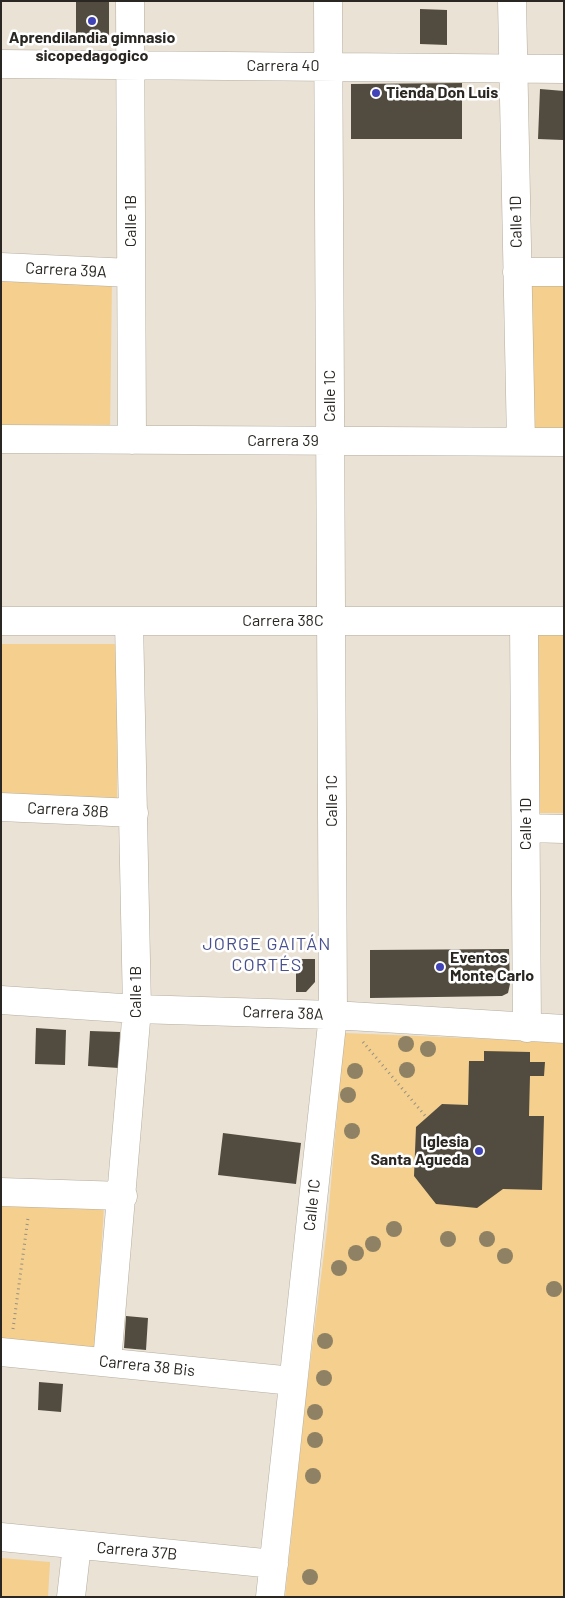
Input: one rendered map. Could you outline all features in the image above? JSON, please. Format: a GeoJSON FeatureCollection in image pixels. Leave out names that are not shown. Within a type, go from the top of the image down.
{"type":"FeatureCollection","features":[{"type":"Feature","properties":{"kind":"street","name":"Calle 1B"},"geometry":{"type":"LineString","coordinates":[[130,1],[132,440]]}},
{"type":"Feature","properties":{"kind":"street","name":"Calle 1C"},"geometry":{"type":"LineString","coordinates":[[270,1597],[333,1015],[328,1]]}},
{"type":"Feature","properties":{"kind":"street","name":"Calle 1D"},"geometry":{"type":"LineString","coordinates":[[512,1],[521,442]]}},
{"type":"Feature","properties":{"kind":"street","name":"Carrera 40"},"geometry":{"type":"LineString","coordinates":[[1,64],[564,70]]}},
{"type":"Feature","properties":{"kind":"street","name":"Carrera 39A"},"geometry":{"type":"LineString","coordinates":[[1,267],[131,274]]}},
{"type":"Feature","properties":{"kind":"street"},"geometry":{"type":"LineString","coordinates":[[517,272],[564,272]]}},
{"type":"Feature","properties":{"kind":"street","name":"Carrera 39"},"geometry":{"type":"LineString","coordinates":[[1,439],[564,442]]}},
{"type":"Feature","properties":{"kind":"street","name":"Carrera 38C"},"geometry":{"type":"LineString","coordinates":[[1,621],[564,621]]}},
{"type":"Feature","properties":{"kind":"street","name":"Calle 1B"},"geometry":{"type":"LineString","coordinates":[[106,1362],[123,1196],[137,1009],[129,621]]}},
{"type":"Feature","properties":{"kind":"street","name":"Calle 1D"},"geometry":{"type":"LineString","coordinates":[[524,621],[527,1028]]}},
{"type":"Feature","properties":{"kind":"street","name":"Carrera 38B"},"geometry":{"type":"LineString","coordinates":[[1,806],[134,813]]}},
{"type":"Feature","properties":{"kind":"street"},"geometry":{"type":"LineString","coordinates":[[526,828],[564,828]]}},
{"type":"Feature","properties":{"kind":"street","name":"Carrera 38A"},"geometry":{"type":"LineString","coordinates":[[1,1000],[137,1009],[333,1015],[564,1029]]}},
{"type":"Feature","properties":{"kind":"street"},"geometry":{"type":"LineString","coordinates":[[1,1192],[123,1196]]}},
{"type":"Feature","properties":{"kind":"street","name":"Carrera 38 Bis"},"geometry":{"type":"LineString","coordinates":[[6,1352],[293,1380]]}},
{"type":"Feature","properties":{"kind":"street","name":"Carrera 37B"},"geometry":{"type":"LineString","coordinates":[[1,1537],[274,1564]]}},
{"type":"Feature","properties":{"kind":"street"},"geometry":{"type":"LineString","coordinates":[[71,1597],[77,1545]]}},
{"type":"Feature","properties":{"kind":"path"},"geometry":{"type":"LineString","coordinates":[[358,1035],[427,1118]]}},
{"type":"Feature","properties":{"kind":"path"},"geometry":{"type":"LineString","coordinates":[[6,1352],[31,1193]]}},
{"type":"Feature","properties":{"kind":"shaded area"},"geometry":{"type":"Polygon","coordinates":[[[1,276],[112,277],[110,434],[1,432],[1,276]]]}},
{"type":"Feature","properties":{"kind":"shaded area"},"geometry":{"type":"Polygon","coordinates":[[[530,285],[564,285],[564,432],[531,432],[530,285]]]}},
{"type":"Feature","properties":{"kind":"shaded area"},"geometry":{"type":"Polygon","coordinates":[[[538,634],[564,634],[564,813],[537,813],[538,634]]]}},
{"type":"Feature","properties":{"kind":"shaded area"},"geometry":{"type":"Polygon","coordinates":[[[1,644],[118,644],[117,801],[1,797],[1,644]]]}},
{"type":"Feature","properties":{"kind":"shaded area"},"geometry":{"type":"Polygon","coordinates":[[[344,1033],[564,1042],[564,1597],[285,1597],[306,1395],[327,1230],[344,1033]]]}},
{"type":"Feature","properties":{"kind":"shaded area"},"geometry":{"type":"Polygon","coordinates":[[[1,1203],[104,1206],[95,1352],[1,1341],[1,1203]]]}},
{"type":"Feature","properties":{"kind":"shaded area"},"geometry":{"type":"Polygon","coordinates":[[[1,1558],[50,1562],[48,1597],[1,1597],[1,1558]]]}},
{"type":"Feature","properties":{"kind":"building","name":"Aprendilandia gimnasio sicopedagogico"},"geometry":{"type":"Polygon","coordinates":[[[76,1],[109,1],[109,41],[76,41],[76,1]]]}},
{"type":"Feature","properties":{"kind":"building"},"geometry":{"type":"Polygon","coordinates":[[[420,9],[447,10],[447,45],[420,44],[420,9]]]}},
{"type":"Feature","properties":{"kind":"building"},"geometry":{"type":"Polygon","coordinates":[[[462,83],[462,139],[351,139],[351,84],[462,83]]]}},
{"type":"Feature","properties":{"kind":"building"},"geometry":{"type":"Polygon","coordinates":[[[540,89],[564,91],[563,140],[538,139],[540,89]]]}},
{"type":"Feature","properties":{"kind":"building","name":"Eventos Monte Carlo"},"geometry":{"type":"Polygon","coordinates":[[[509,949],[510,984],[508,993],[502,996],[370,998],[370,950],[509,949]]]}},
{"type":"Feature","properties":{"kind":"building"},"geometry":{"type":"Polygon","coordinates":[[[296,959],[315,959],[315,982],[306,992],[296,992],[296,959]]]}},
{"type":"Feature","properties":{"kind":"building"},"geometry":{"type":"Polygon","coordinates":[[[36,1028],[66,1030],[65,1065],[35,1064],[36,1028]]]}},
{"type":"Feature","properties":{"kind":"building"},"geometry":{"type":"Polygon","coordinates":[[[90,1031],[120,1032],[119,1068],[88,1066],[90,1031]]]}},
{"type":"Feature","properties":{"kind":"building","name":"Iglesia Santa Agueda"},"geometry":{"type":"Polygon","coordinates":[[[484,1051],[530,1052],[530,1062],[545,1062],[544,1076],[530,1076],[529,1116],[544,1116],[542,1190],[503,1189],[477,1208],[436,1204],[414,1176],[416,1127],[442,1104],[468,1105],[469,1061],[484,1061],[484,1051]]]}},
{"type":"Feature","properties":{"kind":"building"},"geometry":{"type":"Polygon","coordinates":[[[223,1133],[301,1143],[296,1184],[218,1175],[223,1133]]]}},
{"type":"Feature","properties":{"kind":"building"},"geometry":{"type":"Polygon","coordinates":[[[126,1316],[148,1318],[146,1350],[124,1348],[126,1316]]]}},
{"type":"Feature","properties":{"kind":"building"},"geometry":{"type":"Polygon","coordinates":[[[39,1382],[63,1384],[61,1412],[38,1410],[39,1382]]]}},
{"type":"Feature","properties":{"kind":"place","name":"Aprendilandia gimnasio sicopedagogico"},"geometry":{"type":"Point","coordinates":[92,21]}},
{"type":"Feature","properties":{"kind":"place","name":"Tienda Don Luis"},"geometry":{"type":"Point","coordinates":[376,93]}},
{"type":"Feature","properties":{"kind":"place","name":"Eventos Monte Carlo"},"geometry":{"type":"Point","coordinates":[440,967]}},
{"type":"Feature","properties":{"kind":"place","name":"Iglesia Santa Agueda"},"geometry":{"type":"Point","coordinates":[479,1151]}},
{"type":"Feature","properties":{"kind":"district","name":"JORGE GAITÁN CORTÉS"},"geometry":{"type":"Point","coordinates":[267,954]}}]}
